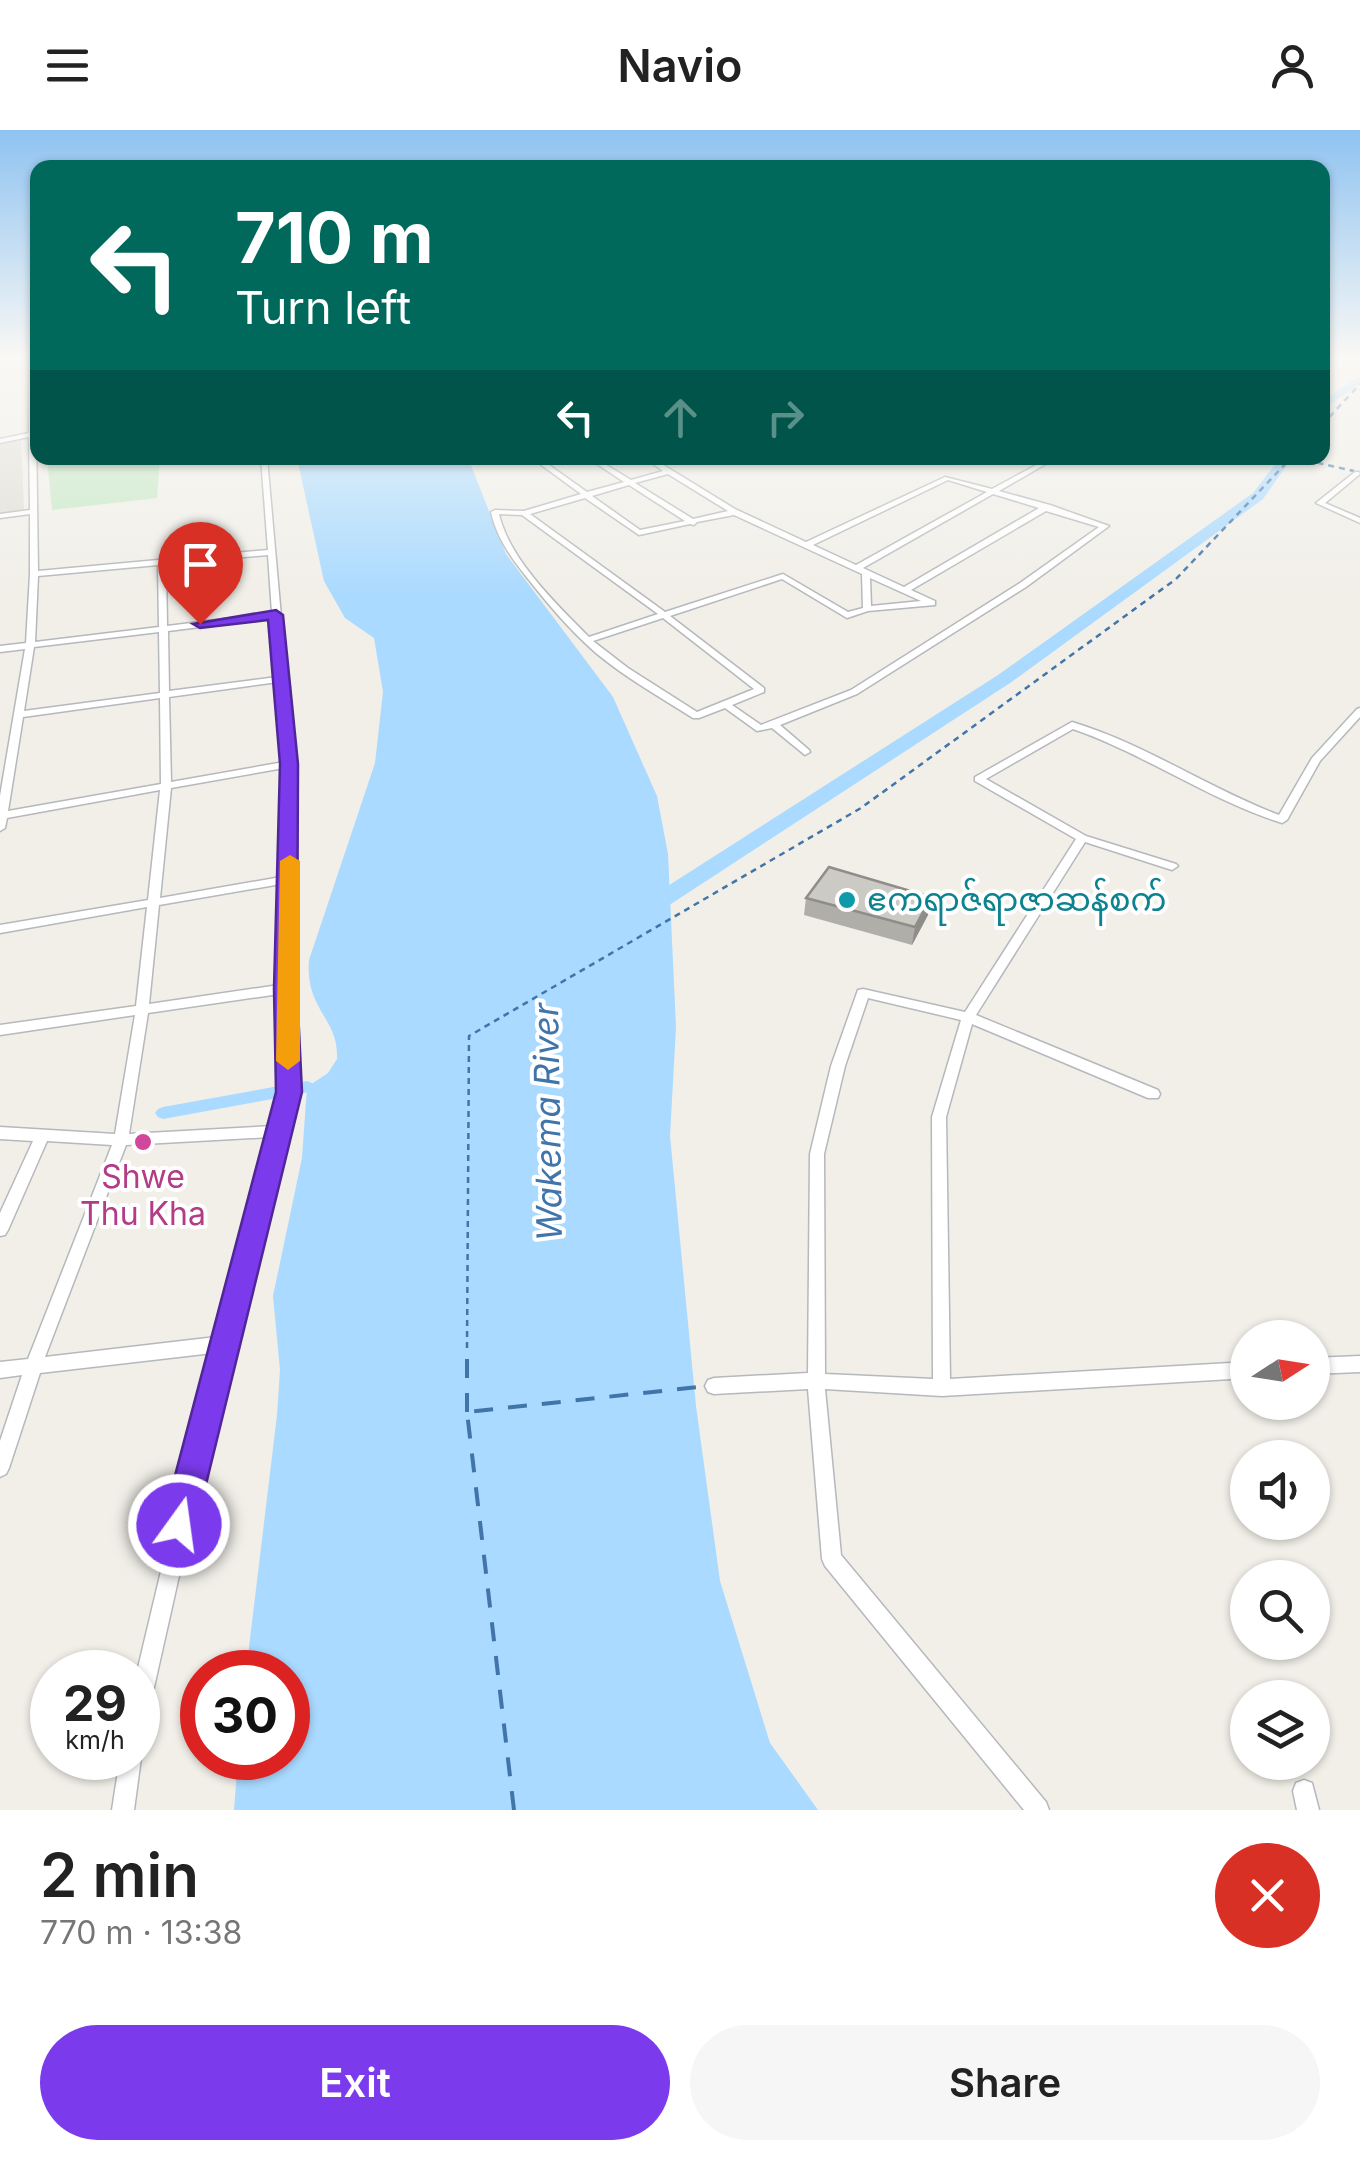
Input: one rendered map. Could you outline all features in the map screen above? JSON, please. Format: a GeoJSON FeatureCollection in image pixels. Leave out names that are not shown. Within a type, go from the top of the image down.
{"type":"FeatureCollection","features":[{"type":"Feature","properties":{"kind":"street"},"geometry":{"type":"LineString","coordinates":[[33,465],[30,646],[1,820],[289,764]]}},
{"type":"Feature","properties":{"kind":"street"},"geometry":{"type":"LineString","coordinates":[[153,1650],[223,1344],[289,1092],[285,989],[290,880],[289,764],[265,465]]}},
{"type":"Feature","properties":{"kind":"street"},"geometry":{"type":"LineString","coordinates":[[544,465],[639,533],[735,512]]}},
{"type":"Feature","properties":{"kind":"street"},"geometry":{"type":"LineString","coordinates":[[602,465],[694,522]]}},
{"type":"Feature","properties":{"kind":"street"},"geometry":{"type":"LineString","coordinates":[[588,640],[782,576],[847,615],[867,609],[932,603],[735,512],[659,465]]}},
{"type":"Feature","properties":{"kind":"street"},"geometry":{"type":"LineString","coordinates":[[855,569],[1041,465]]}},
{"type":"Feature","properties":{"kind":"street"},"geometry":{"type":"LineString","coordinates":[[524,514],[761,690],[696,716],[588,640],[524,567],[496,522],[496,512],[524,514],[668,471]]}},
{"type":"Feature","properties":{"kind":"street"},"geometry":{"type":"LineString","coordinates":[[1357,472],[1320,503],[1360,520]]}},
{"type":"Feature","properties":{"kind":"street"},"geometry":{"type":"LineString","coordinates":[[728,706],[760,729],[854,692],[1023,586],[1105,526],[947,478],[807,545]]}},
{"type":"Feature","properties":{"kind":"street"},"geometry":{"type":"LineString","coordinates":[[905,590],[1047,506]]}},
{"type":"Feature","properties":{"kind":"street"},"geometry":{"type":"LineString","coordinates":[[0,516],[31,512]]}},
{"type":"Feature","properties":{"kind":"street"},"geometry":{"type":"LineString","coordinates":[[34,574],[272,552]]}},
{"type":"Feature","properties":{"kind":"street"},"geometry":{"type":"LineString","coordinates":[[0,1468],[34,1366],[121,1140],[142,1013],[166,787],[162,562]]}},
{"type":"Feature","properties":{"kind":"street"},"geometry":{"type":"LineString","coordinates":[[866,572],[867,609]]}},
{"type":"Feature","properties":{"kind":"street"},"geometry":{"type":"LineString","coordinates":[[0,649],[276,615]]}},
{"type":"Feature","properties":{"kind":"street"},"geometry":{"type":"LineString","coordinates":[[21,714],[283,679]]}},
{"type":"Feature","properties":{"kind":"street"},"geometry":{"type":"LineString","coordinates":[[1172,866],[1082,838],[979,778],[1072,725],[1098,732],[1230,803],[1282,820],[1316,760],[1360,712]]}},
{"type":"Feature","properties":{"kind":"street"},"geometry":{"type":"LineString","coordinates":[[772,724],[805,752]]}},
{"type":"Feature","properties":{"kind":"street"},"geometry":{"type":"LineString","coordinates":[[942,1388],[939,1117],[968,1017],[1082,838]]}},
{"type":"Feature","properties":{"kind":"street"},"geometry":{"type":"LineString","coordinates":[[0,929],[290,880]]}},
{"type":"Feature","properties":{"kind":"street"},"geometry":{"type":"LineString","coordinates":[[0,1030],[142,1013],[285,989]]}},
{"type":"Feature","properties":{"kind":"street"},"geometry":{"type":"LineString","coordinates":[[1038,1810],[832,1559],[816,1381],[817,1154],[838,1066],[863,993],[968,1017],[1153,1094]]}},
{"type":"Feature","properties":{"kind":"street"},"geometry":{"type":"LineString","coordinates":[[0,1133],[121,1140],[281,1132]]}},
{"type":"Feature","properties":{"kind":"street"},"geometry":{"type":"LineString","coordinates":[[0,1230],[42,1136]]}},
{"type":"Feature","properties":{"kind":"street"},"geometry":{"type":"LineString","coordinates":[[0,1370],[223,1344]]}},
{"type":"Feature","properties":{"kind":"street"},"geometry":{"type":"LineString","coordinates":[[1330,1365],[1360,1364]]}},
{"type":"Feature","properties":{"kind":"street"},"geometry":{"type":"LineString","coordinates":[[714,1386],[816,1381],[942,1388],[1230,1371]]}},
{"type":"Feature","properties":{"kind":"street"},"geometry":{"type":"LineString","coordinates":[[123,1810],[127,1780]]}},
{"type":"Feature","properties":{"kind":"shaded area"},"geometry":{"type":"Polygon","coordinates":[[[21,439],[24,510],[0,513],[0,442],[21,439]]]}},
{"type":"Feature","properties":{"kind":"green space"},"geometry":{"type":"Polygon","coordinates":[[[48,465],[159,465],[157,498],[52,510],[48,465]]]}},
{"type":"Feature","properties":{"kind":"water","name":"Wakema River"},"geometry":{"type":"Polygon","coordinates":[[[299,465],[471,465],[506,554],[613,697],[657,796],[668,854],[676,1027],[670,1136],[696,1406],[720,1581],[770,1743],[818,1810],[234,1810],[236,1780],[310,1780],[310,1650],[249,1650],[277,1415],[280,1370],[273,1296],[302,1158],[307,1087],[328,1073],[337,1059],[333,1033],[312,991],[309,960],[375,763],[383,692],[374,638],[345,618],[324,581],[299,465]]]}},
{"type":"Feature","properties":{"kind":"building"},"geometry":{"type":"Polygon","coordinates":[[[829,867],[931,897],[915,927],[806,898],[829,867]]]}},
{"type":"Feature","properties":{"kind":"waterway"},"geometry":{"type":"LineString","coordinates":[[646,910],[1004,679],[1258,496],[1281,465]]}},
{"type":"Feature","properties":{"kind":"waterway"},"geometry":{"type":"LineString","coordinates":[[293,1089],[307,1087]]}},
{"type":"Feature","properties":{"kind":"waterway"},"geometry":{"type":"LineString","coordinates":[[163,1113],[283,1091]]}},
{"type":"Feature","properties":{"kind":"ferry route"},"geometry":{"type":"LineString","coordinates":[[467,1348],[469,1036],[861,808],[1176,579],[1284,465]]}},
{"type":"Feature","properties":{"kind":"ferry route"},"geometry":{"type":"LineString","coordinates":[[1327,465],[1354,471]]}},
{"type":"Feature","properties":{"kind":"ferry route"},"geometry":{"type":"LineString","coordinates":[[467,1348],[467,1412]]}},
{"type":"Feature","properties":{"kind":"ferry route"},"geometry":{"type":"LineString","coordinates":[[467,1412],[708,1386]]}},
{"type":"Feature","properties":{"kind":"ferry route"},"geometry":{"type":"LineString","coordinates":[[467,1412],[514,1810]]}},
{"type":"Feature","properties":{"kind":"slow traffic"},"geometry":{"type":"LineString","coordinates":[[288,1061],[285,989],[290,861]]}},
{"type":"Feature","properties":{"kind":"place","name":"ဧကရာဇ်ရာဇာဆန်စက်"},"geometry":{"type":"Point","coordinates":[847,900]}},
{"type":"Feature","properties":{"kind":"place","name":"Shwe Thu Kha"},"geometry":{"type":"Point","coordinates":[143,1142]}},
{"type":"Feature","properties":{"kind":"route"},"geometry":{"type":"LineString","coordinates":[[179,1525],[289,1092],[285,989],[290,880],[289,764],[276,615],[200,624]]}}]}
